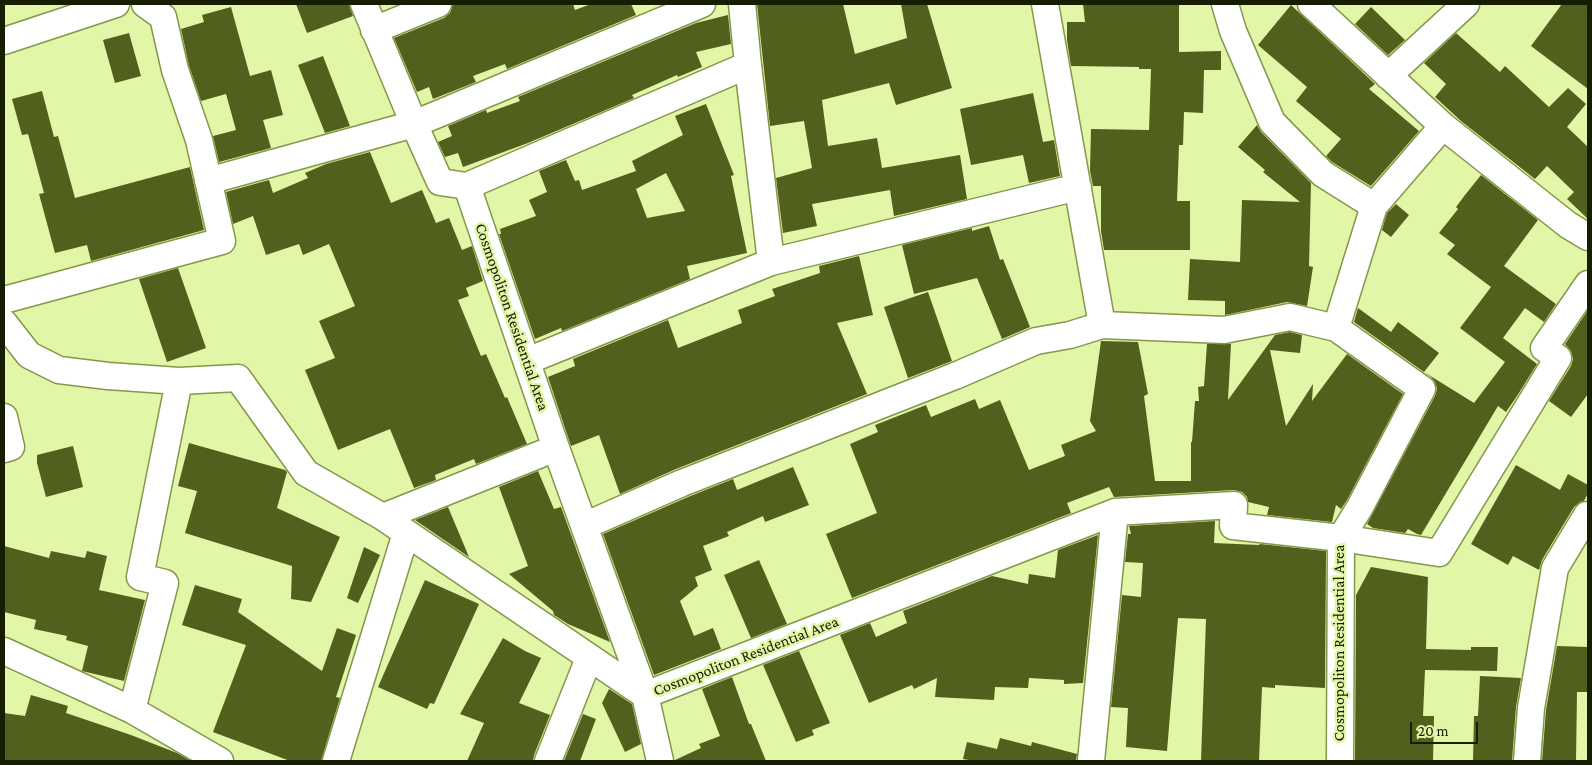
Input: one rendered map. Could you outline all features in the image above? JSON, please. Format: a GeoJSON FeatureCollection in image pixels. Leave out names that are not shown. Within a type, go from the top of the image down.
{"type":"FeatureCollection","features":[{"type":"Feature","properties":{"kind":"street"},"geometry":{"type":"LineString","coordinates":[[4,41],[116,4]]}},
{"type":"Feature","properties":{"kind":"street"},"geometry":{"type":"LineString","coordinates":[[4,300],[222,240],[199,140],[175,70],[163,17],[145,4]]}},
{"type":"Feature","properties":{"kind":"street"},"geometry":{"type":"LineString","coordinates":[[364,4],[440,182],[467,186],[748,65]]}},
{"type":"Feature","properties":{"kind":"street"},"geometry":{"type":"LineString","coordinates":[[374,30],[438,4]]}},
{"type":"Feature","properties":{"kind":"street"},"geometry":{"type":"LineString","coordinates":[[208,181],[414,124],[702,4]]}},
{"type":"Feature","properties":{"kind":"street"},"geometry":{"type":"LineString","coordinates":[[742,4],[771,262]]}},
{"type":"Feature","properties":{"kind":"street"},"geometry":{"type":"LineString","coordinates":[[1045,4],[1102,325]]}},
{"type":"Feature","properties":{"kind":"street"},"geometry":{"type":"LineString","coordinates":[[1225,4],[1233,31],[1272,122],[1323,174],[1374,206]]}},
{"type":"Feature","properties":{"kind":"street"},"geometry":{"type":"LineString","coordinates":[[1311,4],[1443,126],[1568,225],[1588,237]]}},
{"type":"Feature","properties":{"kind":"street"},"geometry":{"type":"LineString","coordinates":[[1388,76],[1466,4]]}},
{"type":"Feature","properties":{"kind":"street"},"geometry":{"type":"LineString","coordinates":[[1336,328],[1374,206],[1443,126]]}},
{"type":"Feature","properties":{"kind":"street","name":"Cosmopoliton Residential Area"},"geometry":{"type":"LineString","coordinates":[[467,186],[556,448],[645,696],[1115,512],[1234,505],[1232,526],[1342,538],[1340,761]]}},
{"type":"Feature","properties":{"kind":"street"},"geometry":{"type":"LineString","coordinates":[[527,361],[771,262],[1078,187]]}},
{"type":"Feature","properties":{"kind":"street"},"geometry":{"type":"LineString","coordinates":[[584,526],[682,483],[955,376],[1036,341],[1070,335],[1102,325],[1224,330],[1290,317],[1336,328],[1422,389],[1342,538],[1439,553],[1558,358],[1544,348],[1588,284]]}},
{"type":"Feature","properties":{"kind":"street"},"geometry":{"type":"LineString","coordinates":[[4,323],[28,355],[59,370],[108,376],[179,380],[238,378],[306,473],[383,517],[645,696],[660,761]]}},
{"type":"Feature","properties":{"kind":"street"},"geometry":{"type":"LineString","coordinates":[[132,710],[165,583],[140,578],[179,380]]}},
{"type":"Feature","properties":{"kind":"street"},"geometry":{"type":"LineString","coordinates":[[4,417],[11,447],[4,449]]}},
{"type":"Feature","properties":{"kind":"street"},"geometry":{"type":"LineString","coordinates":[[383,517],[556,448]]}},
{"type":"Feature","properties":{"kind":"street"},"geometry":{"type":"LineString","coordinates":[[1092,761],[1115,512]]}},
{"type":"Feature","properties":{"kind":"street"},"geometry":{"type":"LineString","coordinates":[[1527,761],[1531,708],[1555,568],[1586,515],[1588,516]]}},
{"type":"Feature","properties":{"kind":"street"},"geometry":{"type":"LineString","coordinates":[[336,761],[406,533]]}},
{"type":"Feature","properties":{"kind":"street"},"geometry":{"type":"LineString","coordinates":[[4,651],[132,710],[220,761]]}},
{"type":"Feature","properties":{"kind":"street"},"geometry":{"type":"LineString","coordinates":[[548,761],[589,658]]}},
{"type":"Feature","properties":{"kind":"building"},"geometry":{"type":"Polygon","coordinates":[[[296,4],[349,4],[353,16],[307,33],[296,4]]]}},
{"type":"Feature","properties":{"kind":"building"},"geometry":{"type":"Polygon","coordinates":[[[453,4],[573,4],[575,10],[591,4],[631,4],[636,15],[507,69],[505,64],[473,76],[476,82],[433,99],[429,87],[417,92],[394,38],[444,18],[450,13],[453,4]]]}},
{"type":"Feature","properties":{"kind":"building"},"geometry":{"type":"Polygon","coordinates":[[[757,4],[843,4],[855,54],[907,38],[901,4],[927,4],[952,88],[896,105],[889,83],[822,100],[828,146],[877,138],[882,168],[960,155],[967,199],[894,216],[890,190],[812,204],[817,226],[783,233],[776,178],[812,168],[804,121],[770,126],[757,4]]]}},
{"type":"Feature","properties":{"kind":"building"},"geometry":{"type":"Polygon","coordinates":[[[1083,4],[1179,4],[1179,52],[1221,51],[1221,70],[1204,70],[1203,113],[1184,112],[1183,145],[1179,145],[1177,201],[1190,201],[1190,250],[1104,250],[1101,231],[1101,186],[1093,186],[1090,171],[1091,129],[1149,130],[1151,69],[1139,69],[1139,67],[1071,66],[1067,40],[1067,22],[1085,22],[1083,4]]]}},
{"type":"Feature","properties":{"kind":"building"},"geometry":{"type":"Polygon","coordinates":[[[1562,4],[1588,4],[1588,89],[1531,46],[1562,4]]]}},
{"type":"Feature","properties":{"kind":"building"},"geometry":{"type":"Polygon","coordinates":[[[1291,5],[1375,84],[1369,89],[1419,131],[1371,186],[1332,162],[1326,156],[1341,139],[1296,101],[1307,87],[1258,45],[1291,5]]]}},
{"type":"Feature","properties":{"kind":"building"},"geometry":{"type":"Polygon","coordinates":[[[231,7],[250,76],[271,70],[283,115],[263,120],[271,148],[219,162],[213,136],[236,130],[226,94],[201,101],[189,66],[181,29],[204,22],[202,15],[231,7]]]}},
{"type":"Feature","properties":{"kind":"building"},"geometry":{"type":"Polygon","coordinates":[[[1371,7],[1405,40],[1388,55],[1355,24],[1371,7]]]}},
{"type":"Feature","properties":{"kind":"building"},"geometry":{"type":"Polygon","coordinates":[[[728,15],[731,44],[696,52],[702,67],[678,77],[677,75],[632,95],[634,98],[528,143],[463,167],[458,153],[445,157],[438,142],[452,136],[448,126],[486,110],[487,113],[520,101],[518,97],[696,23],[728,15]]]}},
{"type":"Feature","properties":{"kind":"building"},"geometry":{"type":"Polygon","coordinates":[[[129,33],[141,76],[115,83],[103,40],[129,33]]]}},
{"type":"Feature","properties":{"kind":"building"},"geometry":{"type":"Polygon","coordinates":[[[1456,33],[1500,72],[1505,66],[1549,107],[1568,88],[1586,104],[1567,127],[1588,147],[1588,219],[1567,199],[1574,192],[1547,166],[1535,179],[1461,121],[1435,97],[1446,84],[1424,63],[1456,33]]]}},
{"type":"Feature","properties":{"kind":"building"},"geometry":{"type":"Polygon","coordinates":[[[323,56],[350,126],[325,133],[298,65],[323,56]]]}},
{"type":"Feature","properties":{"kind":"building"},"geometry":{"type":"Polygon","coordinates":[[[42,91],[54,137],[58,136],[75,198],[190,167],[204,230],[91,261],[87,245],[55,253],[39,194],[44,193],[28,134],[22,135],[12,99],[42,91]]]}},
{"type":"Feature","properties":{"kind":"building"},"geometry":{"type":"Polygon","coordinates":[[[1033,93],[1043,142],[1054,140],[1060,176],[1029,183],[1023,155],[971,165],[960,109],[1033,93]]]}},
{"type":"Feature","properties":{"kind":"building"},"geometry":{"type":"Polygon","coordinates":[[[706,104],[734,175],[731,176],[747,253],[687,266],[690,279],[562,331],[561,328],[535,339],[499,234],[501,234],[500,229],[536,216],[529,200],[547,192],[539,171],[566,160],[575,181],[579,180],[582,190],[636,171],[632,161],[683,135],[675,116],[706,104]],[[666,173],[636,189],[647,218],[685,211],[666,173]]]}},
{"type":"Feature","properties":{"kind":"building"},"geometry":{"type":"Polygon","coordinates":[[[1257,125],[1261,132],[1311,183],[1309,266],[1313,267],[1307,306],[1287,302],[1225,315],[1225,301],[1188,300],[1190,259],[1240,262],[1242,200],[1300,202],[1263,172],[1265,170],[1238,147],[1257,125]]]}},
{"type":"Feature","properties":{"kind":"building"},"geometry":{"type":"Polygon","coordinates":[[[370,152],[391,203],[422,190],[436,223],[449,218],[462,250],[472,246],[483,281],[466,288],[469,296],[458,300],[481,356],[486,354],[527,444],[476,464],[474,459],[435,475],[436,480],[414,488],[390,429],[338,450],[305,370],[335,358],[319,321],[355,306],[329,244],[303,255],[299,244],[266,255],[253,216],[233,224],[226,192],[269,180],[273,193],[308,178],[305,173],[326,164],[370,152]]]}},
{"type":"Feature","properties":{"kind":"building"},"geometry":{"type":"Polygon","coordinates":[[[1481,175],[1538,220],[1504,266],[1556,304],[1544,322],[1525,308],[1503,338],[1537,364],[1506,412],[1498,406],[1421,535],[1408,529],[1405,533],[1373,528],[1367,524],[1435,396],[1437,389],[1435,382],[1424,372],[1474,403],[1505,362],[1460,328],[1491,287],[1447,254],[1455,245],[1439,233],[1458,209],[1456,207],[1481,175]]]}},
{"type":"Feature","properties":{"kind":"building"},"geometry":{"type":"Polygon","coordinates":[[[1396,204],[1409,215],[1391,237],[1382,230],[1387,213],[1396,204]]]}},
{"type":"Feature","properties":{"kind":"building"},"geometry":{"type":"Polygon","coordinates":[[[989,226],[1000,260],[1003,259],[1030,327],[1002,339],[977,278],[914,294],[902,245],[972,228],[972,231],[989,226]]]}},
{"type":"Feature","properties":{"kind":"building"},"geometry":{"type":"Polygon","coordinates":[[[859,256],[873,315],[837,323],[867,394],[676,469],[620,494],[599,435],[571,446],[548,377],[575,366],[573,359],[668,320],[678,348],[742,323],[738,310],[775,296],[772,289],[820,273],[819,266],[859,256]]]}},
{"type":"Feature","properties":{"kind":"building"},"geometry":{"type":"Polygon","coordinates":[[[178,268],[206,348],[167,362],[139,279],[178,268]]]}},
{"type":"Feature","properties":{"kind":"building"},"geometry":{"type":"Polygon","coordinates":[[[928,292],[952,361],[908,378],[884,307],[928,292]]]}},
{"type":"Feature","properties":{"kind":"building"},"geometry":{"type":"Polygon","coordinates":[[[1358,308],[1391,332],[1398,322],[1439,353],[1424,372],[1354,322],[1358,308]]]}},
{"type":"Feature","properties":{"kind":"building"},"geometry":{"type":"Polygon","coordinates":[[[1588,310],[1588,394],[1571,417],[1549,401],[1571,366],[1573,359],[1571,351],[1565,344],[1588,310]]]}},
{"type":"Feature","properties":{"kind":"building"},"geometry":{"type":"Polygon","coordinates":[[[1290,332],[1302,335],[1300,353],[1270,350],[1286,426],[1313,384],[1312,401],[1347,354],[1403,394],[1347,500],[1341,509],[1336,505],[1332,522],[1267,515],[1269,507],[1248,502],[1247,497],[1242,492],[1234,490],[1114,497],[1109,487],[1067,503],[1071,513],[852,598],[826,534],[877,513],[850,444],[878,432],[875,425],[926,405],[931,417],[975,399],[979,409],[1000,400],[1029,470],[1065,456],[1061,445],[1096,431],[1090,421],[1101,341],[1138,342],[1148,394],[1144,396],[1155,481],[1191,481],[1191,442],[1195,401],[1199,401],[1198,387],[1204,386],[1207,344],[1231,344],[1228,400],[1275,335],[1290,332]]]}},
{"type":"Feature","properties":{"kind":"building"},"geometry":{"type":"Polygon","coordinates":[[[189,443],[285,470],[287,472],[277,508],[340,537],[311,602],[291,599],[292,566],[185,533],[197,491],[178,486],[189,443]]]}},
{"type":"Feature","properties":{"kind":"building"},"geometry":{"type":"Polygon","coordinates":[[[73,446],[83,487],[46,497],[37,463],[37,455],[73,446]]]}},
{"type":"Feature","properties":{"kind":"building"},"geometry":{"type":"Polygon","coordinates":[[[1516,465],[1560,490],[1568,474],[1588,485],[1588,493],[1584,501],[1574,507],[1542,560],[1539,570],[1513,556],[1508,565],[1471,544],[1516,465]]]}},
{"type":"Feature","properties":{"kind":"building"},"geometry":{"type":"Polygon","coordinates":[[[793,467],[809,505],[765,522],[763,516],[727,532],[729,536],[703,546],[712,570],[695,577],[698,586],[680,601],[694,636],[713,628],[721,649],[654,675],[603,534],[733,479],[737,490],[793,467]]]}},
{"type":"Feature","properties":{"kind":"building"},"geometry":{"type":"Polygon","coordinates":[[[538,471],[554,509],[561,507],[610,642],[568,624],[554,615],[553,611],[509,574],[528,566],[499,487],[538,471]]]}},
{"type":"Feature","properties":{"kind":"building"},"geometry":{"type":"Polygon","coordinates":[[[448,507],[469,557],[415,520],[448,507]]]}},
{"type":"Feature","properties":{"kind":"building"},"geometry":{"type":"Polygon","coordinates":[[[1215,521],[1214,543],[1260,544],[1326,551],[1325,688],[1275,685],[1275,688],[1262,687],[1259,761],[1201,761],[1206,619],[1178,618],[1167,751],[1126,747],[1128,708],[1111,707],[1122,595],[1141,597],[1143,563],[1125,562],[1128,534],[1131,534],[1129,526],[1215,521]]]}},
{"type":"Feature","properties":{"kind":"building"},"geometry":{"type":"Polygon","coordinates":[[[1098,535],[1083,683],[1064,684],[1064,680],[1029,678],[1028,688],[995,687],[994,700],[935,697],[937,678],[914,689],[912,685],[869,703],[840,635],[870,623],[876,637],[907,623],[903,611],[992,576],[1028,584],[1029,574],[1055,578],[1058,550],[1098,535]]]}},
{"type":"Feature","properties":{"kind":"building"},"geometry":{"type":"Polygon","coordinates":[[[4,546],[49,558],[51,551],[85,558],[87,551],[107,556],[99,590],[145,600],[124,681],[82,671],[88,646],[66,640],[67,636],[34,629],[36,620],[4,612],[4,546]]]}},
{"type":"Feature","properties":{"kind":"building"},"geometry":{"type":"Polygon","coordinates":[[[364,547],[380,555],[358,603],[347,598],[364,547]]]}},
{"type":"Feature","properties":{"kind":"building"},"geometry":{"type":"Polygon","coordinates":[[[759,560],[787,624],[751,638],[724,575],[759,560]]]}},
{"type":"Feature","properties":{"kind":"building"},"geometry":{"type":"Polygon","coordinates":[[[1371,567],[1428,577],[1426,649],[1471,650],[1471,647],[1498,647],[1497,671],[1425,670],[1423,716],[1434,716],[1433,761],[1355,761],[1356,595],[1371,567]]]}},
{"type":"Feature","properties":{"kind":"building"},"geometry":{"type":"Polygon","coordinates":[[[425,580],[479,604],[434,704],[430,703],[427,709],[378,687],[425,580]]]}},
{"type":"Feature","properties":{"kind":"building"},"geometry":{"type":"Polygon","coordinates":[[[195,585],[242,599],[238,612],[322,671],[337,628],[356,635],[336,697],[340,698],[321,761],[290,761],[213,732],[246,645],[182,625],[195,585]]]}},
{"type":"Feature","properties":{"kind":"building"},"geometry":{"type":"Polygon","coordinates":[[[503,638],[541,658],[519,703],[550,715],[533,761],[467,761],[484,723],[460,714],[503,638]]]}},
{"type":"Feature","properties":{"kind":"building"},"geometry":{"type":"Polygon","coordinates":[[[1557,646],[1588,647],[1588,692],[1577,692],[1576,761],[1542,761],[1546,710],[1557,646]]]}},
{"type":"Feature","properties":{"kind":"building"},"geometry":{"type":"Polygon","coordinates":[[[799,651],[830,723],[812,730],[814,735],[796,742],[763,665],[799,651]]]}},
{"type":"Feature","properties":{"kind":"building"},"geometry":{"type":"Polygon","coordinates":[[[1480,676],[1521,678],[1516,707],[1512,761],[1473,761],[1474,716],[1478,716],[1480,676]]]}},
{"type":"Feature","properties":{"kind":"building"},"geometry":{"type":"Polygon","coordinates":[[[732,677],[749,724],[751,724],[766,761],[675,761],[701,748],[699,744],[720,736],[702,689],[732,677]]]}},
{"type":"Feature","properties":{"kind":"building"},"geometry":{"type":"Polygon","coordinates":[[[609,689],[632,704],[641,744],[625,752],[602,703],[609,689]]]}},
{"type":"Feature","properties":{"kind":"building"},"geometry":{"type":"Polygon","coordinates":[[[31,695],[68,706],[66,713],[131,735],[177,753],[191,761],[4,761],[4,713],[25,716],[31,695]]]}},
{"type":"Feature","properties":{"kind":"building"},"geometry":{"type":"Polygon","coordinates":[[[583,714],[596,719],[580,761],[564,761],[583,714]]]}},
{"type":"Feature","properties":{"kind":"building"},"geometry":{"type":"Polygon","coordinates":[[[1000,738],[1031,746],[1032,742],[1077,754],[1076,761],[975,761],[963,759],[967,742],[997,749],[1000,738]]]}}]}
